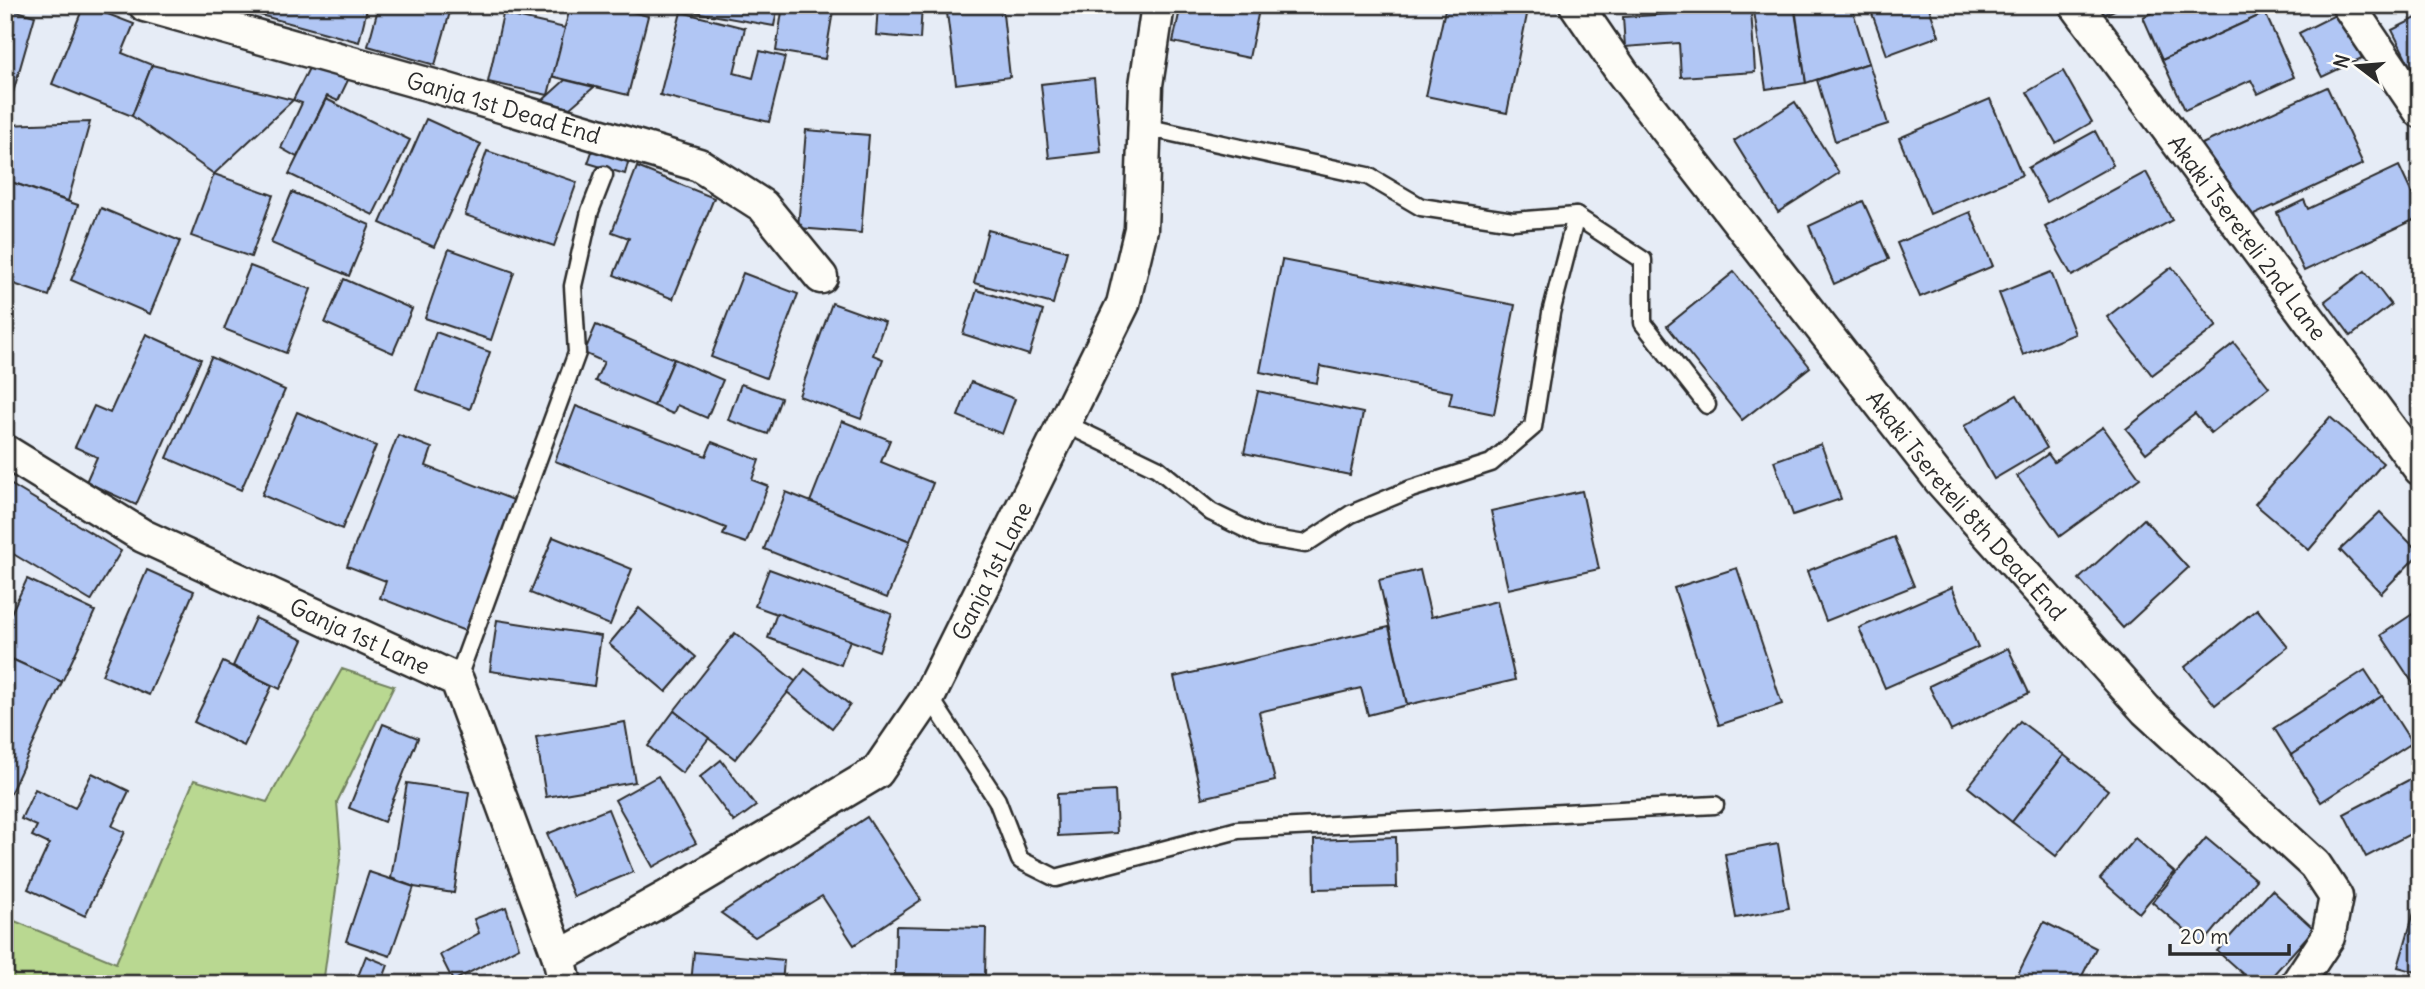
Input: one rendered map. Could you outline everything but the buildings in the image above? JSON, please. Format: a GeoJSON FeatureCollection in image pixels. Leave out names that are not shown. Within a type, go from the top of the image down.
{"type":"FeatureCollection","features":[{"type":"Feature","properties":{"kind":"street","name":"Ganja 1st Dead End"},"geometry":{"type":"LineString","coordinates":[[145,5],[440,88],[699,165],[763,206],[821,277]]}},
{"type":"Feature","properties":{"kind":"street","name":"Ganja 1st Lane"},"geometry":{"type":"LineString","coordinates":[[5,452],[143,536],[457,680],[562,970],[667,897],[877,772],[929,696],[1123,304],[1141,229],[1146,85],[1158,5]]}},
{"type":"Feature","properties":{"kind":"street","name":"Akaki Tsereteli 8th Dead End"},"geometry":{"type":"LineString","coordinates":[[1576,5],[1622,72],[1940,480],[2146,710],[2315,865],[2336,897],[2328,937],[2297,984]]}},
{"type":"Feature","properties":{"kind":"street","name":"Akaki Tsereteli 2nd Lane"},"geometry":{"type":"LineString","coordinates":[[2076,5],[2420,469]]}},
{"type":"Feature","properties":{"kind":"street"},"geometry":{"type":"LineString","coordinates":[[2348,5],[2420,111]]}},
{"type":"Feature","properties":{"kind":"lane"},"geometry":{"type":"LineString","coordinates":[[1145,127],[1368,176],[1421,207],[1513,221],[1576,216],[1643,260],[1643,323],[1707,405]]}},
{"type":"Feature","properties":{"kind":"lane"},"geometry":{"type":"LineString","coordinates":[[457,680],[577,353],[573,286],[590,211],[604,175]]}},
{"type":"Feature","properties":{"kind":"lane"},"geometry":{"type":"LineString","coordinates":[[1064,423],[1157,468],[1211,512],[1262,537],[1305,544],[1351,514],[1411,489],[1491,463],[1533,427],[1551,313],[1576,216]]}},
{"type":"Feature","properties":{"kind":"lane"},"geometry":{"type":"LineString","coordinates":[[929,696],[997,800],[1020,860],[1056,878],[1238,830],[1715,805]]}},
{"type":"Feature","properties":{"kind":"green space"},"geometry":{"type":"Polygon","coordinates":[[[342,669],[394,686],[337,802],[341,853],[323,984],[5,984],[5,917],[116,963],[194,780],[267,802],[342,669]]]}}]}
